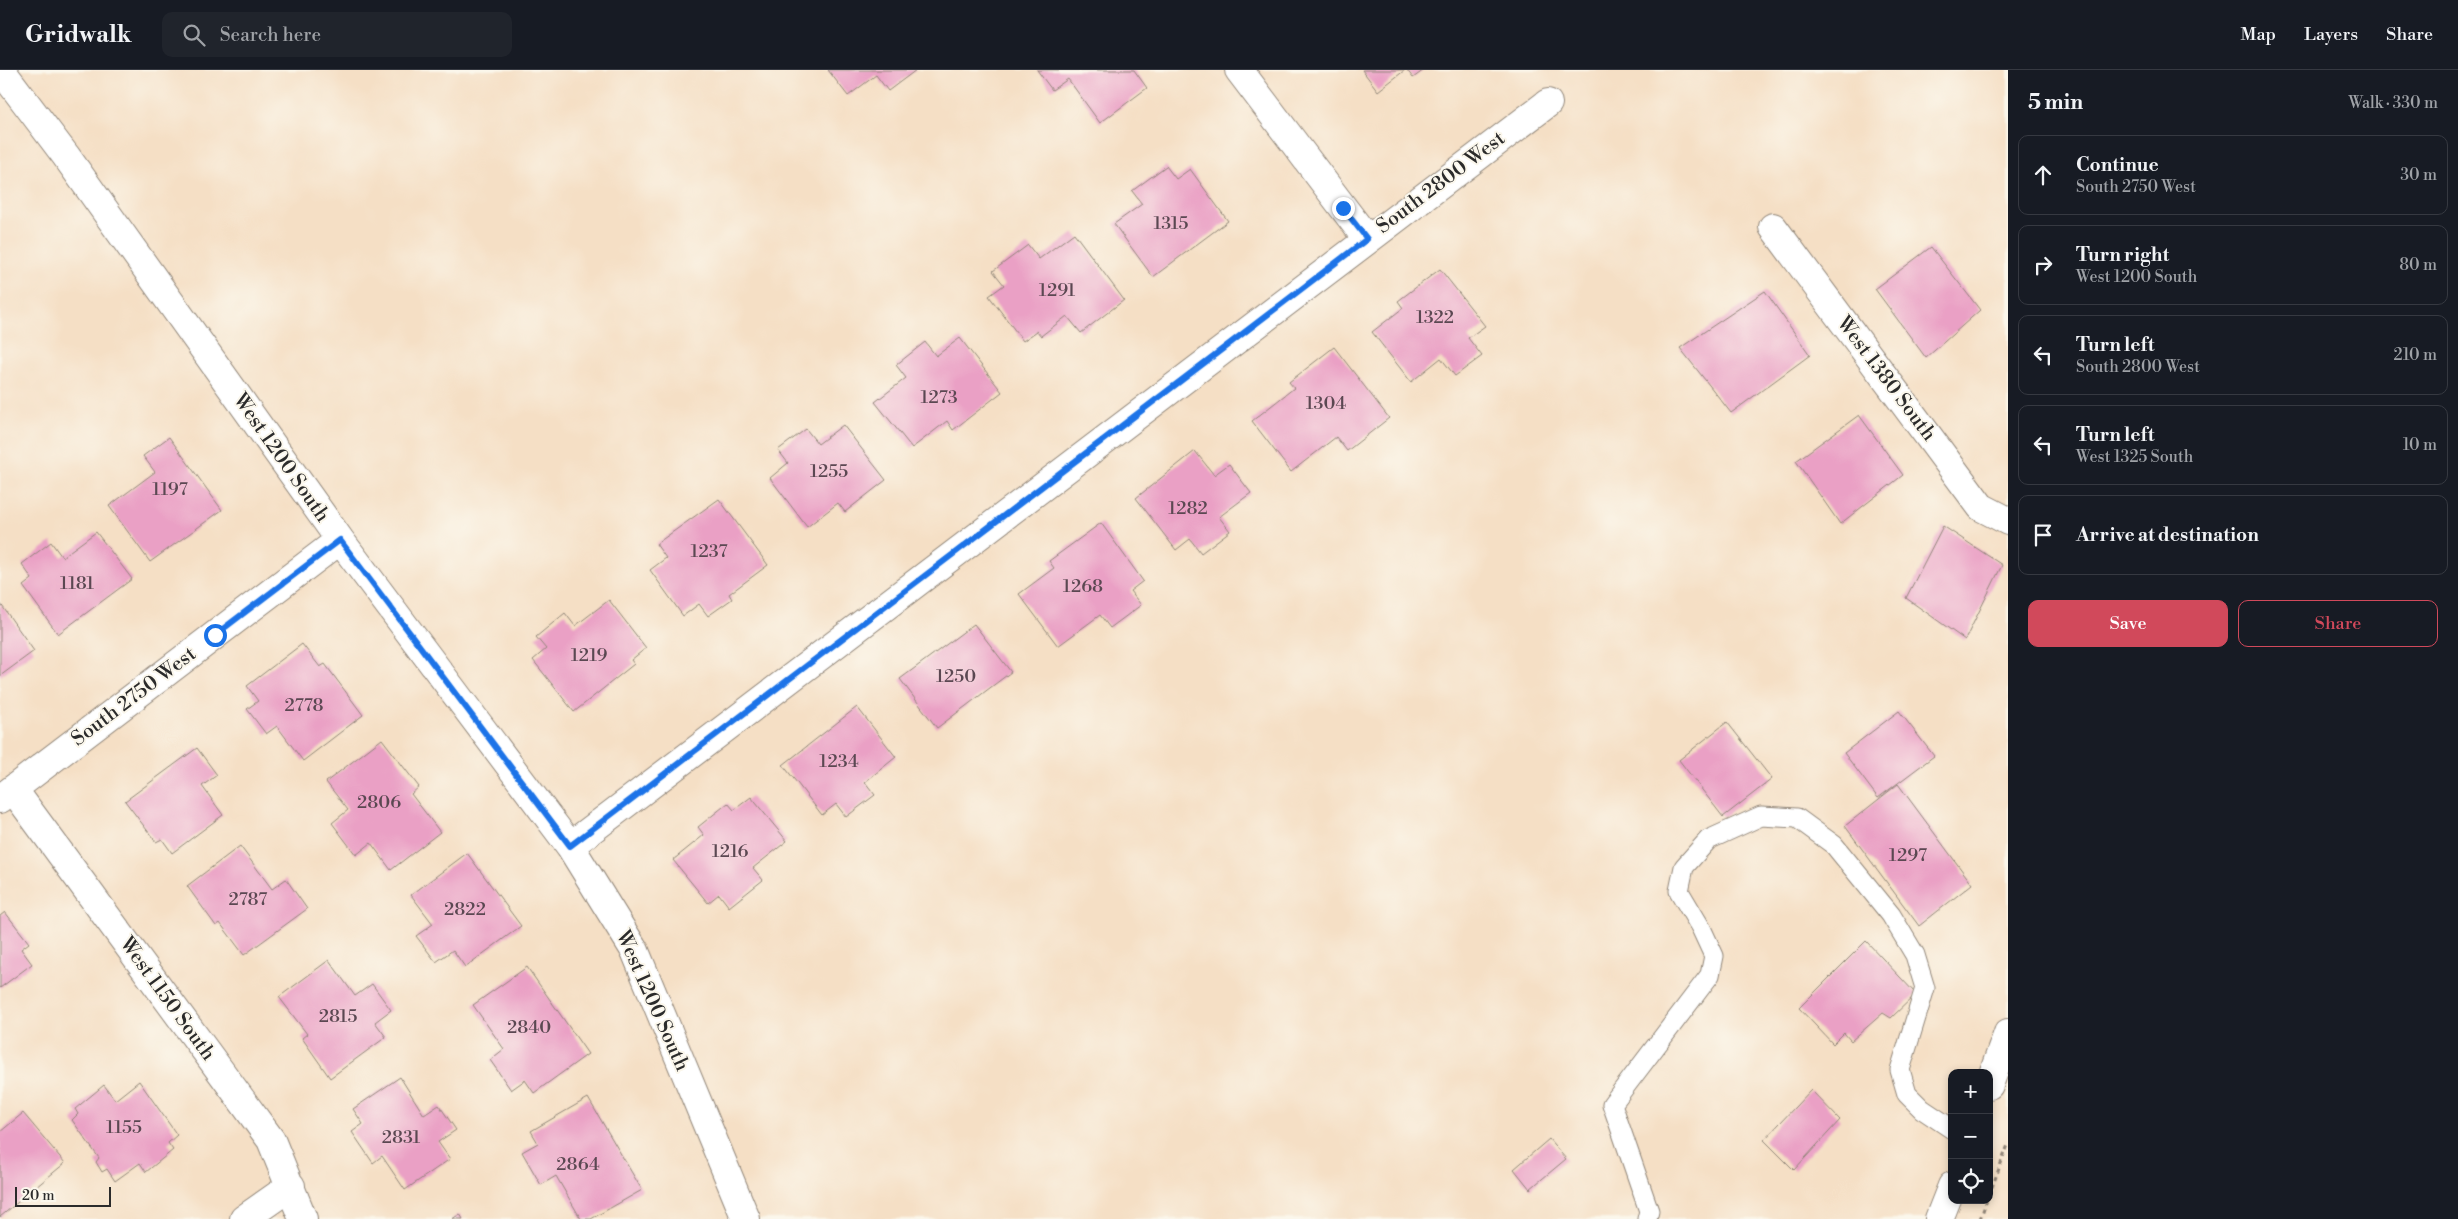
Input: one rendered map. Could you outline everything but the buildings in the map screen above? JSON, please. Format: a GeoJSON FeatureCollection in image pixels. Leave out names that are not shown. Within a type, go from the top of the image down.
{"type":"FeatureCollection","features":[{"type":"Feature","properties":{"kind":"street","name":"West 1200 South"},"geometry":{"type":"LineString","coordinates":[[1,70],[66,156],[340,540],[570,846],[634,951],[746,1219]]}},
{"type":"Feature","properties":{"kind":"street"},"geometry":{"type":"LineString","coordinates":[[1240,70],[1367,239]]}},
{"type":"Feature","properties":{"kind":"street","name":"South 2800 West"},"geometry":{"type":"LineString","coordinates":[[570,846],[1548,103]]}},
{"type":"Feature","properties":{"kind":"street","name":"West 1380 South"},"geometry":{"type":"LineString","coordinates":[[1773,226],[1981,507],[2008,520]]}},
{"type":"Feature","properties":{"kind":"street","name":"South 2750 West"},"geometry":{"type":"LineString","coordinates":[[6,794],[340,540]]}},
{"type":"Feature","properties":{"kind":"street","name":"West 1150 South"},"geometry":{"type":"LineString","coordinates":[[6,794],[271,1140],[292,1186],[304,1219]]}},
{"type":"Feature","properties":{"kind":"street"},"geometry":{"type":"LineString","coordinates":[[1993,1074],[2008,1034]]}},
{"type":"Feature","properties":{"kind":"street"},"geometry":{"type":"LineString","coordinates":[[244,1219],[292,1186]]}},
{"type":"Feature","properties":{"kind":"street"},"geometry":{"type":"LineString","coordinates":[[1939,1219],[1948,1196]]}},
{"type":"Feature","properties":{"kind":"lane"},"geometry":{"type":"LineString","coordinates":[[1652,1216],[1612,1104],[1710,975],[1714,956],[1701,928],[1678,891],[1684,867],[1708,840],[1761,816],[1797,818],[1834,845],[1891,916],[1915,955],[1925,988],[1900,1070],[1907,1094],[1922,1109],[1948,1126]]}},
{"type":"Feature","properties":{"kind":"path"},"geometry":{"type":"LineString","coordinates":[[1993,1185],[2008,1146]]}},
{"type":"Feature","properties":{"kind":"path"},"geometry":{"type":"LineString","coordinates":[[1980,1219],[1986,1204]]}},
{"type":"Feature","properties":{"kind":"route"},"geometry":{"type":"LineString","coordinates":[[215,635],[340,540],[570,846],[1367,239],[1343,208]]}}]}
